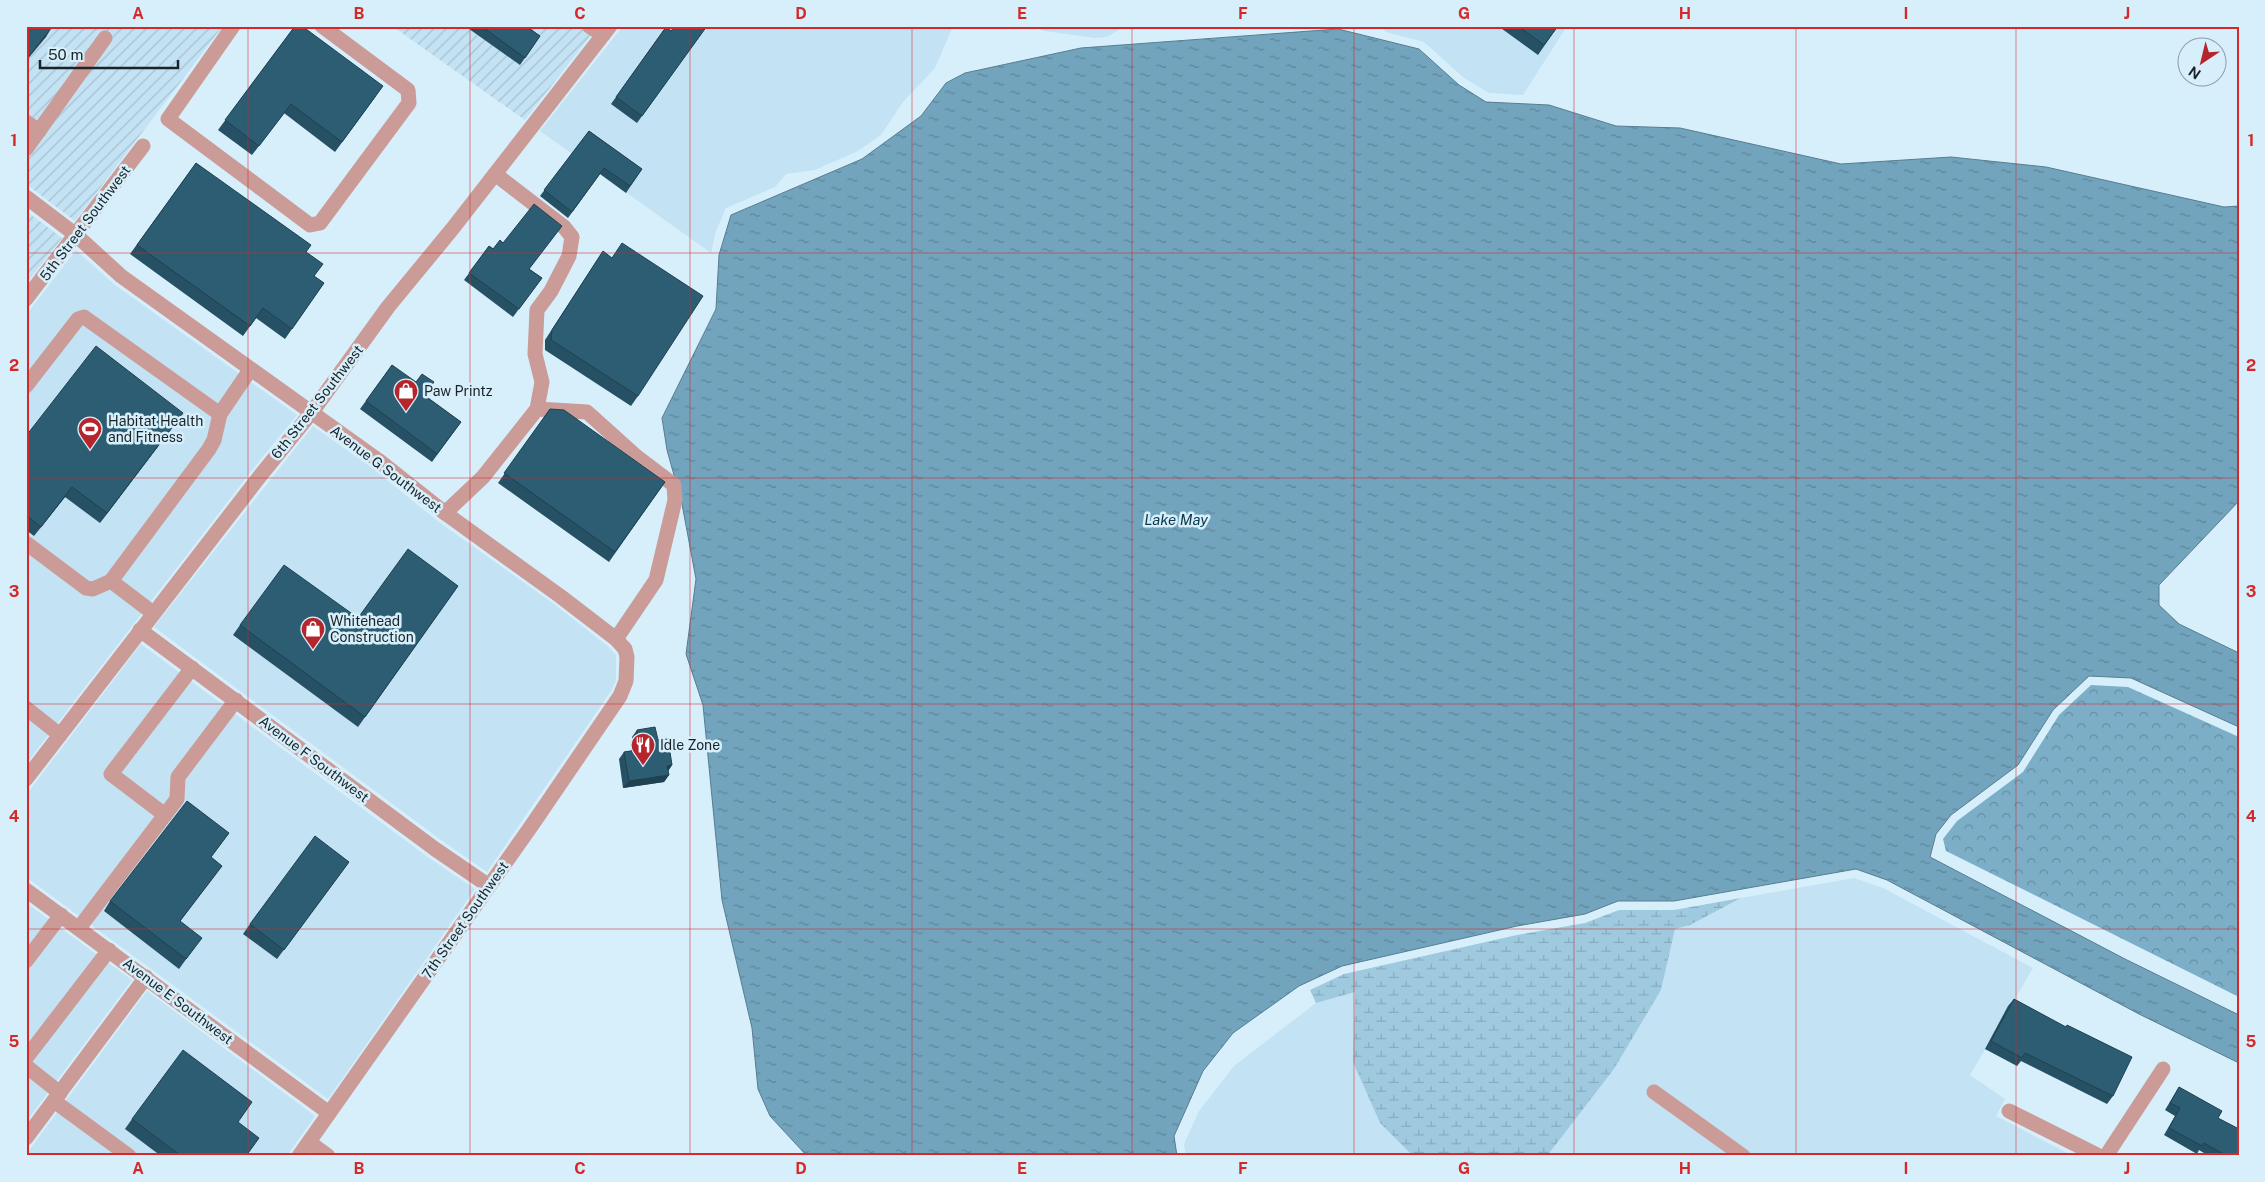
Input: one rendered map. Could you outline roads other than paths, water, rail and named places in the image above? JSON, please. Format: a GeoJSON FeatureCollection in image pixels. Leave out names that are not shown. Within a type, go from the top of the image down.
{"type":"FeatureCollection","features":[{"type":"Feature","properties":{"kind":"street"},"geometry":{"type":"LineString","coordinates":[[233,26],[168,119],[310,224],[320,223],[409,103],[408,90],[322,26]]}},
{"type":"Feature","properties":{"kind":"street"},"geometry":{"type":"LineString","coordinates":[[589,26],[607,31]]}},
{"type":"Feature","properties":{"kind":"street","name":"6th Street Southwest"},"geometry":{"type":"LineString","coordinates":[[26,779],[153,613],[312,412],[388,307],[607,31]]}},
{"type":"Feature","properties":{"kind":"street"},"geometry":{"type":"LineString","coordinates":[[26,149],[32,127],[105,38]]}},
{"type":"Feature","properties":{"kind":"street","name":"5th Street Southwest"},"geometry":{"type":"LineString","coordinates":[[26,300],[143,146]]}},
{"type":"Feature","properties":{"kind":"street"},"geometry":{"type":"LineString","coordinates":[[445,513],[483,477],[538,408],[542,382],[535,354],[537,310],[551,291],[569,256],[572,237],[564,226],[495,174]]}},
{"type":"Feature","properties":{"kind":"street","name":"Avenue G Southwest"},"geometry":{"type":"LineString","coordinates":[[26,197],[76,235],[121,276],[378,460],[445,513],[616,639],[625,649],[627,657],[626,681]]}},
{"type":"Feature","properties":{"kind":"street"},"geometry":{"type":"LineString","coordinates":[[26,386],[31,368],[78,319],[84,316],[220,414]]}},
{"type":"Feature","properties":{"kind":"street"},"geometry":{"type":"LineString","coordinates":[[26,543],[86,588],[93,588],[111,581],[208,450],[214,440],[220,414],[250,370]]}},
{"type":"Feature","properties":{"kind":"street"},"geometry":{"type":"LineString","coordinates":[[538,408],[587,412],[637,457],[674,485],[675,500],[656,580],[616,639]]}},
{"type":"Feature","properties":{"kind":"street"},"geometry":{"type":"LineString","coordinates":[[111,581],[153,613]]}},
{"type":"Feature","properties":{"kind":"street","name":"Avenue F Southwest"},"geometry":{"type":"LineString","coordinates":[[140,630],[435,849],[488,886]]}},
{"type":"Feature","properties":{"kind":"street"},"geometry":{"type":"LineString","coordinates":[[165,815],[111,774],[192,668]]}},
{"type":"Feature","properties":{"kind":"street","name":"7th Street Southwest"},"geometry":{"type":"LineString","coordinates":[[299,1156],[612,707],[626,681]]}},
{"type":"Feature","properties":{"kind":"street"},"geometry":{"type":"LineString","coordinates":[[79,928],[177,799],[178,777],[236,700]]}},
{"type":"Feature","properties":{"kind":"street"},"geometry":{"type":"LineString","coordinates":[[26,708],[60,735]]}},
{"type":"Feature","properties":{"kind":"street","name":"Avenue E Southwest"},"geometry":{"type":"LineString","coordinates":[[26,890],[329,1113]]}},
{"type":"Feature","properties":{"kind":"street"},"geometry":{"type":"LineString","coordinates":[[26,961],[61,915]]}},
{"type":"Feature","properties":{"kind":"street"},"geometry":{"type":"LineString","coordinates":[[26,1058],[109,950]]}},
{"type":"Feature","properties":{"kind":"street"},"geometry":{"type":"LineString","coordinates":[[26,1138],[146,977]]}},
{"type":"Feature","properties":{"kind":"street"},"geometry":{"type":"LineString","coordinates":[[26,1066],[57,1097],[129,1156]]}},
{"type":"Feature","properties":{"kind":"street"},"geometry":{"type":"LineString","coordinates":[[2106,1156],[2163,1069]]}},
{"type":"Feature","properties":{"kind":"street"},"geometry":{"type":"LineString","coordinates":[[1654,1092],[1743,1156]]}},
{"type":"Feature","properties":{"kind":"street"},"geometry":{"type":"LineString","coordinates":[[2009,1111],[2099,1156]]}},
{"type":"Feature","properties":{"kind":"street"},"geometry":{"type":"LineString","coordinates":[[308,1142],[328,1156]]}},
{"type":"Feature","properties":{"kind":"water","name":"Lake May"},"geometry":{"type":"Polygon","coordinates":[[[1338,29],[1419,49],[1459,85],[1486,102],[1549,105],[1616,126],[1680,128],[1841,164],[1951,157],[2046,167],[2224,207],[2239,206],[2239,501],[2159,585],[2159,605],[2179,624],[2239,653],[2239,727],[2131,678],[2089,676],[2053,710],[2018,765],[1951,815],[1936,834],[1930,857],[2125,959],[2239,1015],[2239,1063],[2139,1014],[1887,880],[1856,869],[1674,901],[1618,901],[1585,914],[1517,926],[1342,966],[1299,986],[1233,1033],[1203,1071],[1174,1136],[1177,1156],[807,1156],[770,1116],[758,1089],[752,1028],[722,900],[703,705],[686,654],[696,579],[682,504],[667,450],[662,418],[716,309],[719,255],[731,215],[862,159],[921,116],[946,83],[965,73],[1081,48],[1338,29]]]}},
{"type":"Feature","properties":{"kind":"place","name":"Paw Printz"},"geometry":{"type":"Point","coordinates":[406,412]}},
{"type":"Feature","properties":{"kind":"place","name":"Habitat Health and Fitness"},"geometry":{"type":"Point","coordinates":[90,450]}},
{"type":"Feature","properties":{"kind":"place","name":"Whitehead Construction"},"geometry":{"type":"Point","coordinates":[313,650]}},
{"type":"Feature","properties":{"kind":"place","name":"Idle Zone"},"geometry":{"type":"Point","coordinates":[643,766]}}]}
